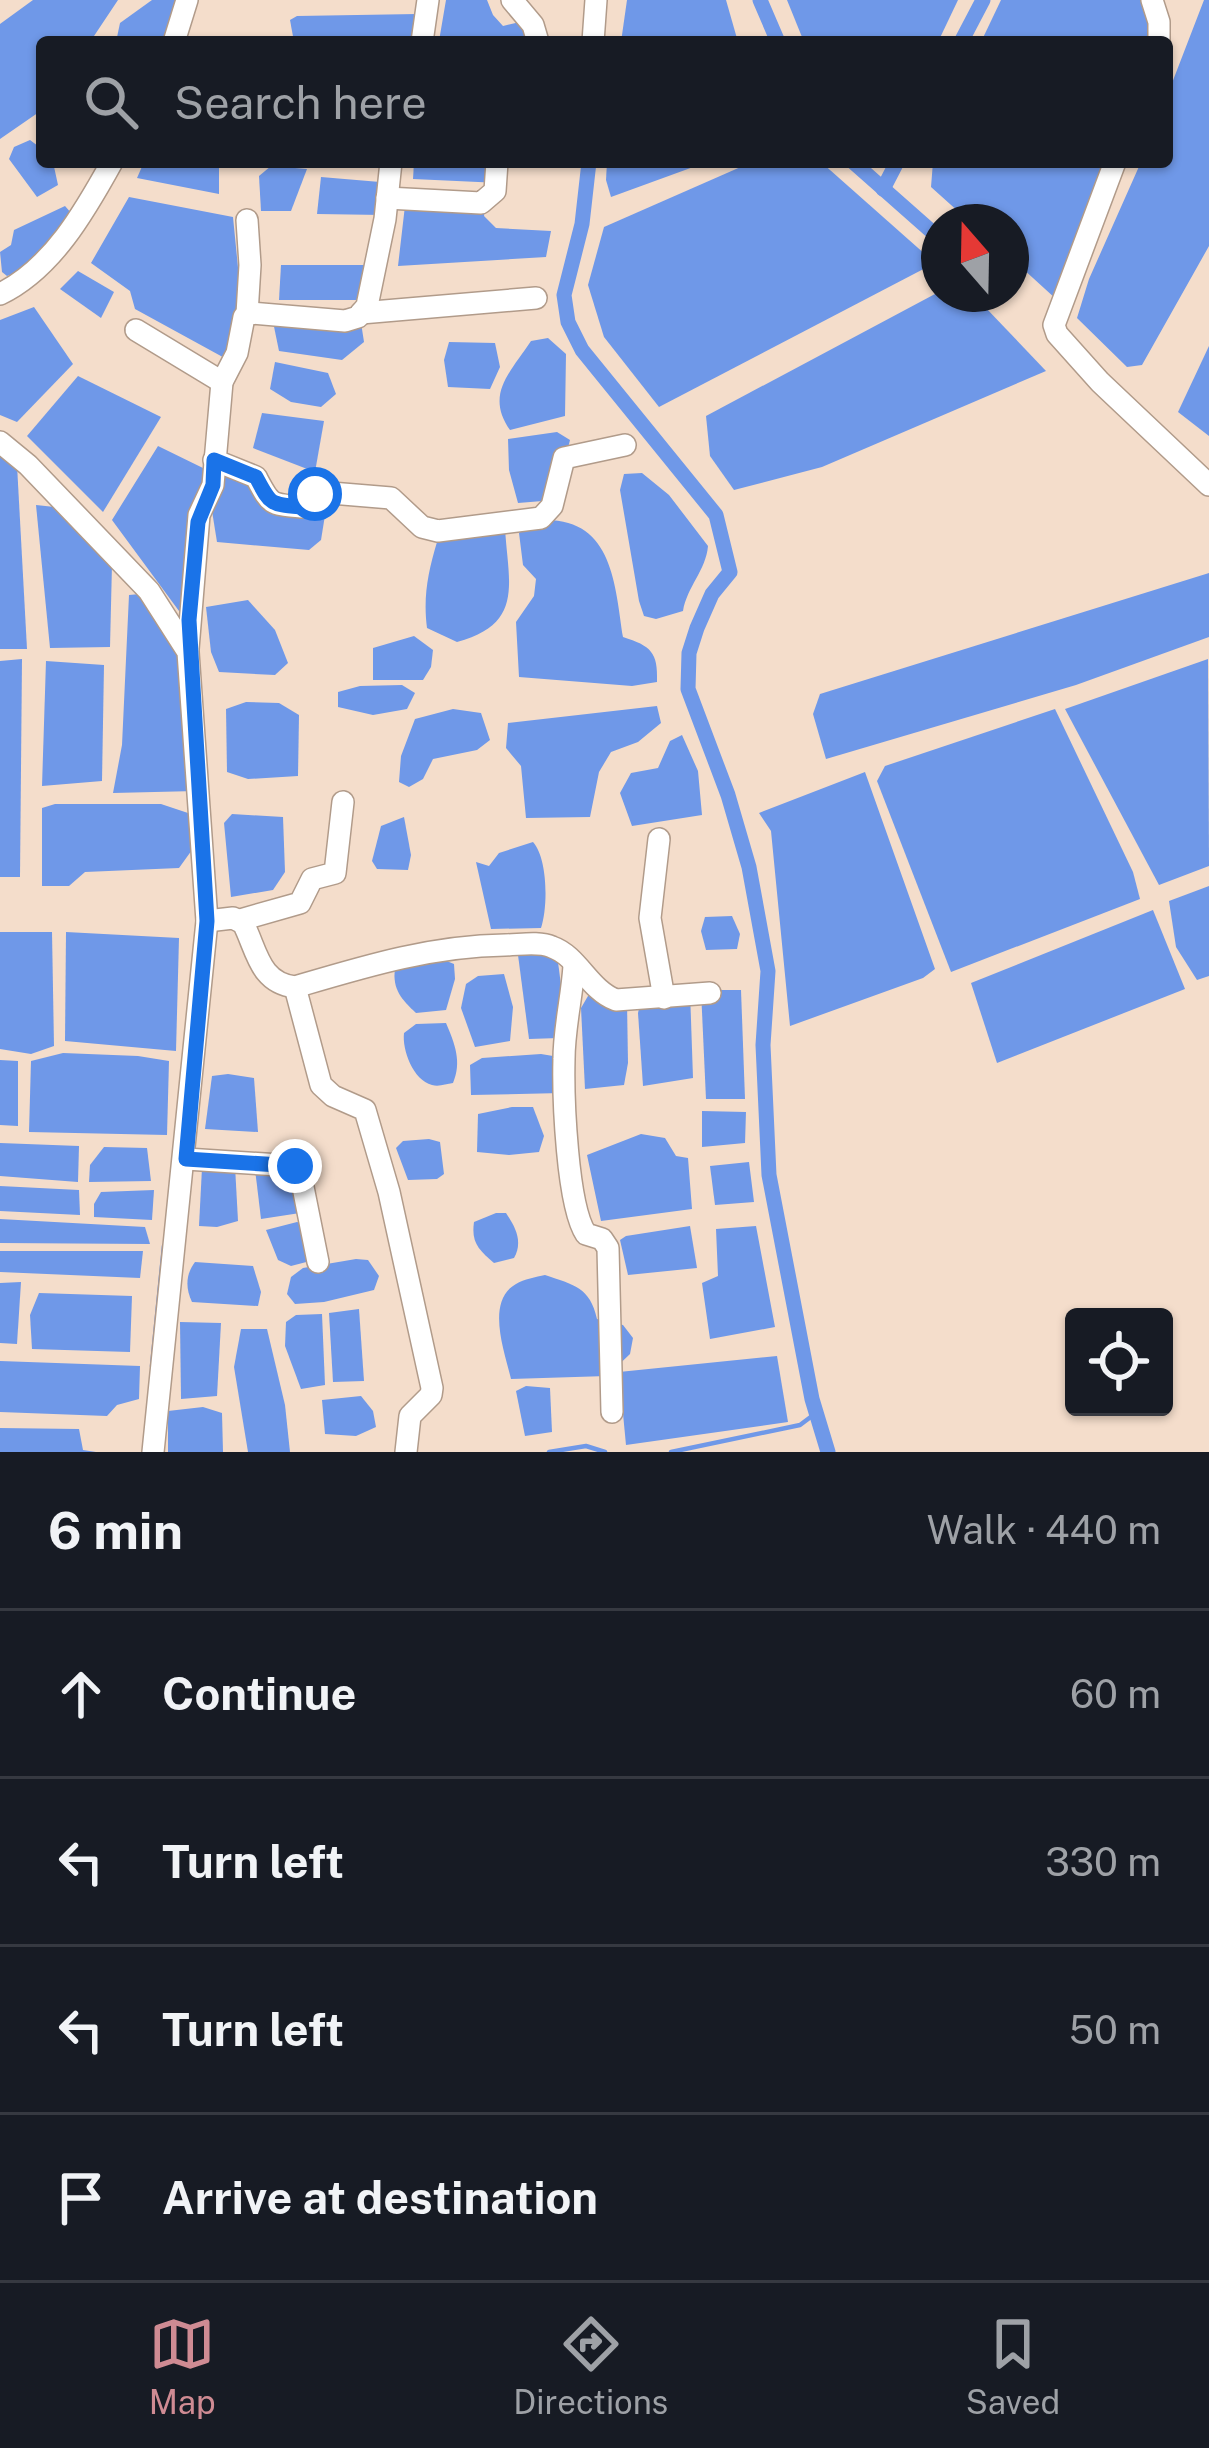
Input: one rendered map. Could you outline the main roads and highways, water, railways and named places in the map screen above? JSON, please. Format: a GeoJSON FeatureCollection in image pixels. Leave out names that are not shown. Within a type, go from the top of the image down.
{"type":"FeatureCollection","features":[{"type":"Feature","properties":{"kind":"water"},"geometry":{"type":"Polygon","coordinates":[[[33,0],[118,0],[94,36],[36,36],[36,114],[0,139],[0,24],[33,0]]]}},
{"type":"Feature","properties":{"kind":"water"},"geometry":{"type":"Polygon","coordinates":[[[152,0],[185,0],[170,36],[117,36],[120,23],[152,0]]]}},
{"type":"Feature","properties":{"kind":"water"},"geometry":{"type":"Polygon","coordinates":[[[446,0],[487,0],[503,26],[520,22],[530,36],[440,36],[446,0]]]}},
{"type":"Feature","properties":{"kind":"water"},"geometry":{"type":"Polygon","coordinates":[[[627,0],[726,0],[736,36],[622,36],[627,0]]]}},
{"type":"Feature","properties":{"kind":"water"},"geometry":{"type":"Polygon","coordinates":[[[787,0],[958,0],[941,36],[802,36],[787,0]]]}},
{"type":"Feature","properties":{"kind":"water"},"geometry":{"type":"Polygon","coordinates":[[[1001,0],[1145,0],[1148,36],[984,36],[1001,0]]]}},
{"type":"Feature","properties":{"kind":"water"},"geometry":{"type":"Polygon","coordinates":[[[1204,0],[1209,0],[1209,246],[1142,365],[1127,367],[1077,318],[1089,279],[1138,168],[1173,168],[1173,80],[1204,0]]]}},
{"type":"Feature","properties":{"kind":"water"},"geometry":{"type":"Polygon","coordinates":[[[417,14],[415,36],[293,36],[290,20],[297,16],[417,14]]]}},
{"type":"Feature","properties":{"kind":"water"},"geometry":{"type":"Polygon","coordinates":[[[30,140],[36,144],[36,168],[54,168],[58,185],[37,197],[9,159],[14,147],[30,140]]]}},
{"type":"Feature","properties":{"kind":"water"},"geometry":{"type":"Polygon","coordinates":[[[141,168],[219,168],[219,194],[137,178],[141,168]]]}},
{"type":"Feature","properties":{"kind":"water"},"geometry":{"type":"Polygon","coordinates":[[[269,168],[307,169],[291,211],[261,211],[259,176],[269,168]]]}},
{"type":"Feature","properties":{"kind":"water"},"geometry":{"type":"Polygon","coordinates":[[[414,168],[502,168],[500,183],[413,179],[414,168]]]}},
{"type":"Feature","properties":{"kind":"water"},"geometry":{"type":"Polygon","coordinates":[[[607,168],[691,168],[611,197],[607,168]]]}},
{"type":"Feature","properties":{"kind":"water"},"geometry":{"type":"Polygon","coordinates":[[[738,168],[828,168],[921,251],[921,270],[659,407],[604,337],[588,285],[604,227],[738,168]]]}},
{"type":"Feature","properties":{"kind":"water"},"geometry":{"type":"Polygon","coordinates":[[[933,168],[1109,168],[1056,299],[1029,274],[1029,204],[950,204],[931,187],[933,168]]]}},
{"type":"Feature","properties":{"kind":"water"},"geometry":{"type":"Polygon","coordinates":[[[321,177],[380,182],[383,215],[317,214],[321,177]]]}},
{"type":"Feature","properties":{"kind":"water"},"geometry":{"type":"Polygon","coordinates":[[[487,196],[484,216],[496,228],[551,231],[546,257],[398,266],[406,197],[487,196]]]}},
{"type":"Feature","properties":{"kind":"water"},"geometry":{"type":"Polygon","coordinates":[[[129,197],[233,217],[244,328],[230,361],[135,309],[130,291],[91,263],[129,197]]]}},
{"type":"Feature","properties":{"kind":"water"},"geometry":{"type":"Polygon","coordinates":[[[65,206],[72,214],[27,268],[7,276],[2,272],[0,252],[11,245],[14,230],[65,206]]]}},
{"type":"Feature","properties":{"kind":"water"},"geometry":{"type":"Polygon","coordinates":[[[281,265],[364,265],[368,278],[364,300],[279,300],[281,265]]]}},
{"type":"Feature","properties":{"kind":"water"},"geometry":{"type":"Polygon","coordinates":[[[78,271],[114,292],[101,318],[60,289],[78,271]]]}},
{"type":"Feature","properties":{"kind":"water"},"geometry":{"type":"Polygon","coordinates":[[[921,301],[921,312],[990,312],[1046,371],[822,467],[734,490],[710,456],[706,416],[921,301]]]}},
{"type":"Feature","properties":{"kind":"water"},"geometry":{"type":"Polygon","coordinates":[[[34,307],[73,364],[17,422],[0,415],[0,320],[34,307]]]}},
{"type":"Feature","properties":{"kind":"water"},"geometry":{"type":"Polygon","coordinates":[[[271,312],[360,316],[364,342],[342,360],[279,351],[271,312]]]}},
{"type":"Feature","properties":{"kind":"water"},"geometry":{"type":"Polygon","coordinates":[[[548,338],[566,354],[565,416],[510,430],[500,405],[503,384],[531,341],[548,338]]]}},
{"type":"Feature","properties":{"kind":"water"},"geometry":{"type":"Polygon","coordinates":[[[449,342],[495,343],[500,367],[490,389],[448,387],[444,360],[449,342]]]}},
{"type":"Feature","properties":{"kind":"water"},"geometry":{"type":"Polygon","coordinates":[[[1209,346],[1209,436],[1178,412],[1209,346]]]}},
{"type":"Feature","properties":{"kind":"water"},"geometry":{"type":"Polygon","coordinates":[[[275,362],[328,373],[336,394],[321,407],[291,402],[270,389],[275,362]]]}},
{"type":"Feature","properties":{"kind":"water"},"geometry":{"type":"Polygon","coordinates":[[[78,376],[161,417],[103,512],[27,436],[78,376]]]}},
{"type":"Feature","properties":{"kind":"water"},"geometry":{"type":"Polygon","coordinates":[[[262,413],[324,421],[315,472],[253,448],[262,413]]]}},
{"type":"Feature","properties":{"kind":"water"},"geometry":{"type":"Polygon","coordinates":[[[557,432],[570,440],[555,500],[518,503],[509,470],[508,439],[557,432]]]}},
{"type":"Feature","properties":{"kind":"water"},"geometry":{"type":"Polygon","coordinates":[[[158,446],[205,469],[185,578],[184,609],[179,611],[112,520],[158,446]]]}},
{"type":"Feature","properties":{"kind":"water"},"geometry":{"type":"Polygon","coordinates":[[[0,451],[17,465],[27,649],[0,649],[0,451]]]}},
{"type":"Feature","properties":{"kind":"water"},"geometry":{"type":"Polygon","coordinates":[[[642,473],[669,495],[708,546],[683,611],[656,619],[644,616],[639,601],[620,490],[624,474],[642,473]]]}},
{"type":"Feature","properties":{"kind":"water"},"geometry":{"type":"Polygon","coordinates":[[[222,474],[326,509],[321,540],[309,550],[217,542],[212,511],[222,474]]]}},
{"type":"Feature","properties":{"kind":"water"},"geometry":{"type":"Polygon","coordinates":[[[36,505],[64,508],[112,564],[110,647],[50,648],[36,505]]]}},
{"type":"Feature","properties":{"kind":"water"},"geometry":{"type":"Polygon","coordinates":[[[543,520],[566,522],[597,542],[613,577],[623,637],[651,652],[657,682],[632,686],[519,677],[516,622],[534,596],[536,579],[523,565],[519,533],[543,520]]]}},
{"type":"Feature","properties":{"kind":"water"},"geometry":{"type":"Polygon","coordinates":[[[505,528],[508,598],[494,624],[457,642],[427,628],[427,585],[437,542],[462,529],[505,528]]]}},
{"type":"Feature","properties":{"kind":"water"},"geometry":{"type":"Polygon","coordinates":[[[1209,573],[1209,637],[1076,685],[826,759],[813,714],[820,694],[1209,573]]]}},
{"type":"Feature","properties":{"kind":"water"},"geometry":{"type":"Polygon","coordinates":[[[140,594],[183,660],[196,791],[113,793],[122,745],[129,595],[140,594]]]}},
{"type":"Feature","properties":{"kind":"water"},"geometry":{"type":"Polygon","coordinates":[[[248,600],[275,630],[288,663],[275,675],[219,672],[211,652],[206,607],[248,600]]]}},
{"type":"Feature","properties":{"kind":"water"},"geometry":{"type":"Polygon","coordinates":[[[414,636],[433,650],[423,680],[373,680],[373,648],[414,636]]]}},
{"type":"Feature","properties":{"kind":"water"},"geometry":{"type":"Polygon","coordinates":[[[22,659],[20,877],[0,877],[0,661],[22,659]]]}},
{"type":"Feature","properties":{"kind":"water"},"geometry":{"type":"Polygon","coordinates":[[[1208,659],[1209,866],[1159,885],[1065,709],[1208,659]]]}},
{"type":"Feature","properties":{"kind":"water"},"geometry":{"type":"Polygon","coordinates":[[[46,661],[104,665],[102,781],[42,786],[46,661]]]}},
{"type":"Feature","properties":{"kind":"water"},"geometry":{"type":"Polygon","coordinates":[[[402,685],[415,693],[407,709],[373,715],[338,707],[338,692],[402,685]]]}},
{"type":"Feature","properties":{"kind":"water"},"geometry":{"type":"Polygon","coordinates":[[[246,702],[279,703],[299,715],[298,776],[248,779],[227,772],[226,709],[246,702]]]}},
{"type":"Feature","properties":{"kind":"water"},"geometry":{"type":"Polygon","coordinates":[[[657,706],[661,723],[638,742],[611,752],[599,772],[590,817],[526,818],[521,766],[506,748],[508,723],[657,706]]]}},
{"type":"Feature","properties":{"kind":"water"},"geometry":{"type":"Polygon","coordinates":[[[453,709],[481,713],[490,740],[477,750],[433,759],[423,779],[409,787],[399,782],[401,756],[415,719],[453,709]]]}},
{"type":"Feature","properties":{"kind":"water"},"geometry":{"type":"Polygon","coordinates":[[[1055,709],[1133,872],[1140,899],[951,972],[877,781],[885,766],[1055,709]]]}},
{"type":"Feature","properties":{"kind":"water"},"geometry":{"type":"Polygon","coordinates":[[[682,735],[698,771],[702,815],[632,826],[620,793],[631,773],[658,768],[670,741],[682,735]]]}},
{"type":"Feature","properties":{"kind":"water"},"geometry":{"type":"Polygon","coordinates":[[[865,772],[935,969],[923,978],[790,1026],[771,831],[759,813],[865,772]]]}},
{"type":"Feature","properties":{"kind":"water"},"geometry":{"type":"Polygon","coordinates":[[[161,804],[191,814],[197,843],[179,868],[85,872],[69,886],[42,886],[42,808],[161,804]]]}},
{"type":"Feature","properties":{"kind":"water"},"geometry":{"type":"Polygon","coordinates":[[[232,814],[283,817],[285,872],[273,890],[231,897],[224,823],[232,814]]]}},
{"type":"Feature","properties":{"kind":"water"},"geometry":{"type":"Polygon","coordinates":[[[404,817],[411,855],[408,870],[377,869],[372,861],[381,826],[404,817]]]}},
{"type":"Feature","properties":{"kind":"water"},"geometry":{"type":"Polygon","coordinates":[[[533,842],[542,860],[545,884],[541,928],[491,929],[476,862],[489,866],[499,853],[533,842]]]}},
{"type":"Feature","properties":{"kind":"water"},"geometry":{"type":"Polygon","coordinates":[[[1209,886],[1209,976],[1197,980],[1176,947],[1169,901],[1209,886]]]}},
{"type":"Feature","properties":{"kind":"water"},"geometry":{"type":"Polygon","coordinates":[[[1153,910],[1185,989],[997,1063],[971,983],[1153,910]]]}},
{"type":"Feature","properties":{"kind":"water"},"geometry":{"type":"Polygon","coordinates":[[[732,916],[740,934],[737,949],[706,950],[701,931],[705,917],[732,916]]]}},
{"type":"Feature","properties":{"kind":"water"},"geometry":{"type":"Polygon","coordinates":[[[0,932],[52,932],[54,1046],[31,1054],[0,1049],[0,932]]]}},
{"type":"Feature","properties":{"kind":"water"},"geometry":{"type":"Polygon","coordinates":[[[66,932],[179,938],[176,1051],[65,1041],[66,932]]]}},
{"type":"Feature","properties":{"kind":"water"},"geometry":{"type":"Polygon","coordinates":[[[525,947],[557,954],[564,1009],[559,1038],[529,1039],[518,955],[525,947]]]}},
{"type":"Feature","properties":{"kind":"water"},"geometry":{"type":"Polygon","coordinates":[[[437,957],[454,964],[446,1010],[416,1013],[399,994],[395,969],[437,957]]]}},
{"type":"Feature","properties":{"kind":"water"},"geometry":{"type":"Polygon","coordinates":[[[504,974],[513,1007],[510,1041],[475,1047],[461,1008],[466,984],[478,976],[504,974]]]}},
{"type":"Feature","properties":{"kind":"water"},"geometry":{"type":"Polygon","coordinates":[[[701,990],[741,990],[745,1099],[706,1099],[701,990]]]}},
{"type":"Feature","properties":{"kind":"water"},"geometry":{"type":"Polygon","coordinates":[[[690,991],[693,1078],[643,1086],[641,1000],[690,991]]]}},
{"type":"Feature","properties":{"kind":"water"},"geometry":{"type":"Polygon","coordinates":[[[610,995],[627,1002],[624,1085],[585,1089],[581,1008],[588,996],[610,995]]]}},
{"type":"Feature","properties":{"kind":"water"},"geometry":{"type":"Polygon","coordinates":[[[446,1023],[456,1053],[456,1075],[453,1083],[432,1085],[410,1064],[404,1033],[416,1024],[446,1023]]]}},
{"type":"Feature","properties":{"kind":"water"},"geometry":{"type":"Polygon","coordinates":[[[63,1053],[169,1061],[167,1135],[29,1132],[31,1061],[63,1053]]]}},
{"type":"Feature","properties":{"kind":"water"},"geometry":{"type":"Polygon","coordinates":[[[559,1057],[562,1093],[471,1095],[470,1065],[482,1058],[559,1057]]]}},
{"type":"Feature","properties":{"kind":"water"},"geometry":{"type":"Polygon","coordinates":[[[0,1060],[18,1061],[18,1126],[0,1125],[0,1060]]]}},
{"type":"Feature","properties":{"kind":"water"},"geometry":{"type":"Polygon","coordinates":[[[212,1076],[254,1078],[258,1132],[205,1129],[212,1076]]]}},
{"type":"Feature","properties":{"kind":"water"},"geometry":{"type":"Polygon","coordinates":[[[533,1107],[544,1136],[539,1152],[477,1152],[478,1114],[533,1107]]]}},
{"type":"Feature","properties":{"kind":"water"},"geometry":{"type":"Polygon","coordinates":[[[702,1111],[746,1112],[745,1143],[702,1147],[702,1111]]]}},
{"type":"Feature","properties":{"kind":"water"},"geometry":{"type":"Polygon","coordinates":[[[641,1134],[665,1138],[676,1156],[688,1158],[692,1209],[601,1221],[587,1155],[641,1134]]]}},
{"type":"Feature","properties":{"kind":"water"},"geometry":{"type":"Polygon","coordinates":[[[403,1141],[440,1142],[444,1174],[437,1179],[408,1180],[396,1148],[403,1141]]]}},
{"type":"Feature","properties":{"kind":"water"},"geometry":{"type":"Polygon","coordinates":[[[0,1143],[79,1146],[78,1182],[0,1176],[0,1143]]]}},
{"type":"Feature","properties":{"kind":"water"},"geometry":{"type":"Polygon","coordinates":[[[104,1147],[147,1148],[151,1181],[89,1182],[90,1165],[104,1147]]]}},
{"type":"Feature","properties":{"kind":"water"},"geometry":{"type":"Polygon","coordinates":[[[749,1162],[754,1202],[715,1205],[710,1166],[749,1162]]]}},
{"type":"Feature","properties":{"kind":"water"},"geometry":{"type":"Polygon","coordinates":[[[235,1166],[238,1221],[199,1226],[202,1168],[235,1166]]]}},
{"type":"Feature","properties":{"kind":"water"},"geometry":{"type":"Polygon","coordinates":[[[302,1168],[300,1213],[261,1219],[255,1169],[302,1168]]]}},
{"type":"Feature","properties":{"kind":"water"},"geometry":{"type":"Polygon","coordinates":[[[0,1186],[79,1190],[80,1215],[0,1211],[0,1186]]]}},
{"type":"Feature","properties":{"kind":"water"},"geometry":{"type":"Polygon","coordinates":[[[154,1190],[152,1220],[94,1217],[101,1192],[154,1190]]]}},
{"type":"Feature","properties":{"kind":"water"},"geometry":{"type":"Polygon","coordinates":[[[506,1213],[518,1246],[514,1258],[494,1263],[477,1246],[473,1229],[474,1222],[506,1213]]]}},
{"type":"Feature","properties":{"kind":"water"},"geometry":{"type":"Polygon","coordinates":[[[0,1219],[145,1227],[150,1244],[0,1243],[0,1219]]]}},
{"type":"Feature","properties":{"kind":"water"},"geometry":{"type":"Polygon","coordinates":[[[297,1222],[313,1227],[314,1260],[291,1266],[278,1260],[266,1230],[297,1222]]]}},
{"type":"Feature","properties":{"kind":"water"},"geometry":{"type":"Polygon","coordinates":[[[690,1226],[697,1268],[628,1275],[620,1240],[690,1226]]]}},
{"type":"Feature","properties":{"kind":"water"},"geometry":{"type":"Polygon","coordinates":[[[756,1226],[775,1327],[710,1339],[702,1283],[718,1276],[716,1229],[756,1226]]]}},
{"type":"Feature","properties":{"kind":"water"},"geometry":{"type":"Polygon","coordinates":[[[0,1251],[143,1251],[140,1278],[0,1272],[0,1251]]]}},
{"type":"Feature","properties":{"kind":"water"},"geometry":{"type":"Polygon","coordinates":[[[368,1260],[379,1276],[374,1290],[295,1304],[287,1294],[291,1277],[303,1268],[368,1260]]]}},
{"type":"Feature","properties":{"kind":"water"},"geometry":{"type":"Polygon","coordinates":[[[195,1262],[253,1266],[261,1292],[258,1306],[192,1302],[188,1281],[195,1262]]]}},
{"type":"Feature","properties":{"kind":"water"},"geometry":{"type":"Polygon","coordinates":[[[545,1275],[579,1289],[590,1300],[597,1319],[623,1325],[633,1338],[630,1354],[607,1376],[511,1379],[500,1328],[501,1302],[516,1284],[545,1275]]]}},
{"type":"Feature","properties":{"kind":"water"},"geometry":{"type":"Polygon","coordinates":[[[21,1282],[17,1344],[0,1343],[0,1283],[21,1282]]]}},
{"type":"Feature","properties":{"kind":"water"},"geometry":{"type":"Polygon","coordinates":[[[39,1293],[132,1296],[130,1352],[32,1349],[30,1315],[39,1293]]]}},
{"type":"Feature","properties":{"kind":"water"},"geometry":{"type":"Polygon","coordinates":[[[359,1309],[364,1381],[333,1382],[329,1313],[359,1309]]]}},
{"type":"Feature","properties":{"kind":"water"},"geometry":{"type":"Polygon","coordinates":[[[322,1314],[325,1385],[301,1389],[285,1346],[286,1322],[296,1315],[322,1314]]]}},
{"type":"Feature","properties":{"kind":"water"},"geometry":{"type":"Polygon","coordinates":[[[180,1322],[221,1323],[217,1396],[181,1399],[180,1322]]]}},
{"type":"Feature","properties":{"kind":"water"},"geometry":{"type":"Polygon","coordinates":[[[241,1329],[267,1329],[285,1405],[290,1452],[248,1452],[234,1367],[241,1329]]]}},
{"type":"Feature","properties":{"kind":"water"},"geometry":{"type":"Polygon","coordinates":[[[777,1356],[788,1422],[626,1445],[619,1372],[777,1356]]]}},
{"type":"Feature","properties":{"kind":"water"},"geometry":{"type":"Polygon","coordinates":[[[0,1361],[140,1366],[139,1399],[117,1405],[107,1416],[0,1412],[0,1361]]]}},
{"type":"Feature","properties":{"kind":"water"},"geometry":{"type":"Polygon","coordinates":[[[526,1386],[550,1388],[552,1432],[525,1436],[516,1391],[526,1386]]]}},
{"type":"Feature","properties":{"kind":"water"},"geometry":{"type":"Polygon","coordinates":[[[361,1396],[373,1411],[376,1427],[356,1436],[325,1434],[322,1400],[361,1396]]]}},
{"type":"Feature","properties":{"kind":"water"},"geometry":{"type":"Polygon","coordinates":[[[203,1407],[222,1413],[223,1452],[168,1452],[168,1411],[203,1407]]]}},
{"type":"Feature","properties":{"kind":"water"},"geometry":{"type":"Polygon","coordinates":[[[0,1428],[79,1429],[83,1450],[96,1452],[0,1452],[0,1428]]]}},
{"type":"Feature","properties":{"kind":"waterway"},"geometry":{"type":"LineString","coordinates":[[760,0],[775,36]]}},
{"type":"Feature","properties":{"kind":"waterway"},"geometry":{"type":"LineString","coordinates":[[964,36],[983,0]]}},
{"type":"Feature","properties":{"kind":"waterway"},"geometry":{"type":"LineString","coordinates":[[588,168],[582,224],[564,295],[568,322],[582,350],[716,515],[730,572],[712,594],[697,628],[689,653],[688,689],[749,867],[768,971],[763,1045],[769,1175],[812,1399],[828,1452]]}},
{"type":"Feature","properties":{"kind":"waterway"},"geometry":{"type":"LineString","coordinates":[[860,168],[921,222]]}},
{"type":"Feature","properties":{"kind":"waterway"},"geometry":{"type":"LineString","coordinates":[[883,189],[894,168]]}},
{"type":"Feature","properties":{"kind":"waterway"},"geometry":{"type":"LineString","coordinates":[[152,1366],[164,1246]]}},
{"type":"Feature","properties":{"kind":"waterway"},"geometry":{"type":"LineString","coordinates":[[671,1452],[800,1425],[816,1413]]}},
{"type":"Feature","properties":{"kind":"waterway"},"geometry":{"type":"LineString","coordinates":[[549,1452],[586,1446],[605,1452]]}}]}
